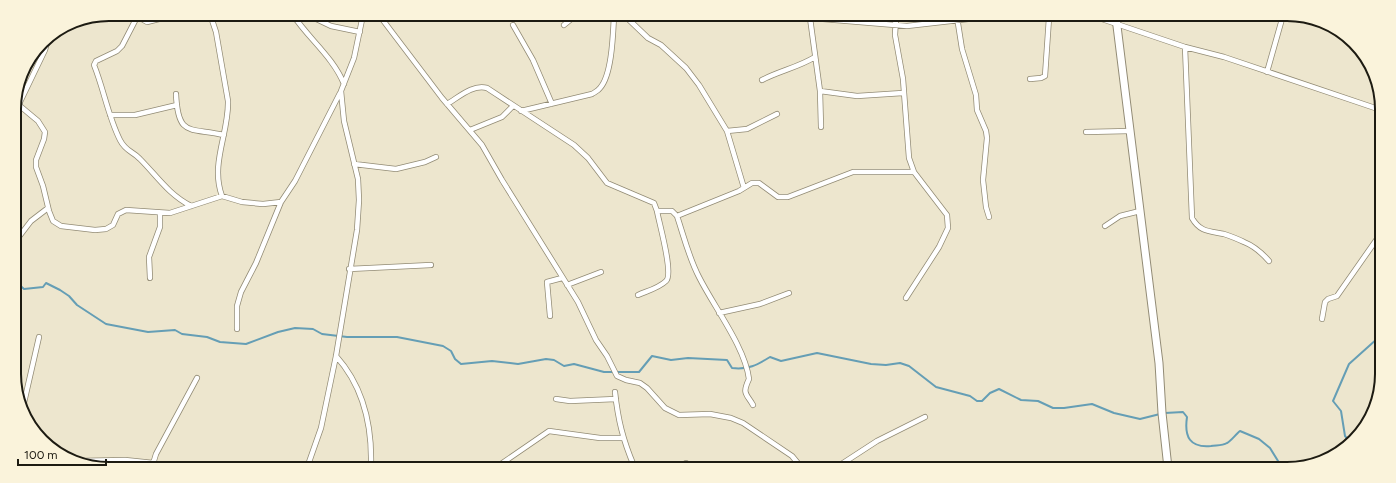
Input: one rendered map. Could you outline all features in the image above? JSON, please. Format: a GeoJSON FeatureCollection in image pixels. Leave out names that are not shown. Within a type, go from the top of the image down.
{"type":"FeatureCollection","features":[{"type":"Feature","properties":{"kind":"street"},"geometry":{"type":"LineString","coordinates":[[133,21],[122,46],[117,51],[94,63],[110,115],[120,140],[129,152],[140,159],[169,192],[191,206]]}},
{"type":"Feature","properties":{"kind":"street"},"geometry":{"type":"LineString","coordinates":[[212,21],[216,32],[228,101],[228,111],[218,165],[219,187],[222,196]]}},
{"type":"Feature","properties":{"kind":"street"},"geometry":{"type":"LineString","coordinates":[[298,21],[314,42],[332,60],[344,84]]}},
{"type":"Feature","properties":{"kind":"street"},"geometry":{"type":"LineString","coordinates":[[321,21],[331,26],[360,32]]}},
{"type":"Feature","properties":{"kind":"street"},"geometry":{"type":"LineString","coordinates":[[237,329],[237,306],[241,292],[259,256],[281,202],[295,181],[341,91],[354,58],[362,21]]}},
{"type":"Feature","properties":{"kind":"street"},"geometry":{"type":"LineString","coordinates":[[384,21],[447,104],[482,145],[578,302],[596,340],[615,370],[617,376],[626,380],[640,383],[672,413],[686,416],[710,414],[731,418],[743,423],[792,456],[797,462]]}},
{"type":"Feature","properties":{"kind":"street"},"geometry":{"type":"LineString","coordinates":[[564,25],[569,21]]}},
{"type":"Feature","properties":{"kind":"street"},"geometry":{"type":"LineString","coordinates":[[521,111],[592,94],[601,88],[607,74],[613,21]]}},
{"type":"Feature","properties":{"kind":"street"},"geometry":{"type":"LineString","coordinates":[[630,21],[648,38],[661,45],[686,68],[700,85],[727,131],[744,188]]}},
{"type":"Feature","properties":{"kind":"street"},"geometry":{"type":"LineString","coordinates":[[810,21],[820,91],[821,127]]}},
{"type":"Feature","properties":{"kind":"street"},"geometry":{"type":"LineString","coordinates":[[846,21],[907,26],[943,21]]}},
{"type":"Feature","properties":{"kind":"street"},"geometry":{"type":"LineString","coordinates":[[895,21],[894,25],[903,79],[909,158],[914,172],[948,216],[948,228],[939,247],[906,298]]}},
{"type":"Feature","properties":{"kind":"street"},"geometry":{"type":"LineString","coordinates":[[957,21],[962,49],[976,95],[977,110],[986,130],[987,138],[983,180],[986,207],[989,217]]}},
{"type":"Feature","properties":{"kind":"street"},"geometry":{"type":"LineString","coordinates":[[1030,79],[1045,76],[1049,21]]}},
{"type":"Feature","properties":{"kind":"street"},"geometry":{"type":"LineString","coordinates":[[1267,72],[1281,21]]}},
{"type":"Feature","properties":{"kind":"street"},"geometry":{"type":"LineString","coordinates":[[1167,462],[1163,426],[1159,363],[1117,22],[1185,47],[1224,57],[1375,108]]}},
{"type":"Feature","properties":{"kind":"street"},"geometry":{"type":"LineString","coordinates":[[513,25],[533,60],[552,104]]}},
{"type":"Feature","properties":{"kind":"street"},"geometry":{"type":"LineString","coordinates":[[1185,47],[1192,218],[1196,225],[1205,232],[1224,234],[1246,242],[1260,251],[1269,261]]}},
{"type":"Feature","properties":{"kind":"street"},"geometry":{"type":"LineString","coordinates":[[22,98],[45,49]]}},
{"type":"Feature","properties":{"kind":"street"},"geometry":{"type":"LineString","coordinates":[[762,80],[815,57]]}},
{"type":"Feature","properties":{"kind":"street"},"geometry":{"type":"LineString","coordinates":[[447,104],[479,86],[487,88],[574,145],[588,158],[608,183],[654,203],[664,248],[668,256],[670,275],[668,280],[660,286],[638,295]]}},
{"type":"Feature","properties":{"kind":"street"},"geometry":{"type":"LineString","coordinates":[[309,462],[321,428],[336,356],[357,230],[359,200],[358,180],[344,121],[341,91]]}},
{"type":"Feature","properties":{"kind":"street"},"geometry":{"type":"LineString","coordinates":[[820,91],[857,96],[903,93]]}},
{"type":"Feature","properties":{"kind":"street"},"geometry":{"type":"LineString","coordinates":[[176,94],[177,105],[183,125],[189,130],[224,135]]}},
{"type":"Feature","properties":{"kind":"street"},"geometry":{"type":"LineString","coordinates":[[110,115],[135,115],[177,105]]}},
{"type":"Feature","properties":{"kind":"street"},"geometry":{"type":"LineString","coordinates":[[470,130],[502,117],[513,106]]}},
{"type":"Feature","properties":{"kind":"street"},"geometry":{"type":"LineString","coordinates":[[21,107],[38,121],[45,132],[36,160],[36,167],[53,220],[62,226],[95,230],[106,229],[113,225],[118,214],[126,210],[160,214],[170,213],[222,196],[242,202],[263,204],[281,202]]}},
{"type":"Feature","properties":{"kind":"street"},"geometry":{"type":"LineString","coordinates":[[727,131],[746,129],[777,114]]}},
{"type":"Feature","properties":{"kind":"street"},"geometry":{"type":"LineString","coordinates":[[1086,132],[1130,131]]}},
{"type":"Feature","properties":{"kind":"street"},"geometry":{"type":"LineString","coordinates":[[354,164],[396,169],[436,158]]}},
{"type":"Feature","properties":{"kind":"street"},"geometry":{"type":"LineString","coordinates":[[677,216],[744,188],[752,183],[759,182],[778,197],[788,198],[853,172],[914,172]]}},
{"type":"Feature","properties":{"kind":"street"},"geometry":{"type":"LineString","coordinates":[[21,234],[31,221],[48,208]]}},
{"type":"Feature","properties":{"kind":"street"},"geometry":{"type":"LineString","coordinates":[[657,211],[672,211],[677,216],[692,263],[746,362],[749,379],[745,386],[746,396],[753,405]]}},
{"type":"Feature","properties":{"kind":"street"},"geometry":{"type":"LineString","coordinates":[[1105,226],[1120,216],[1140,212]]}},
{"type":"Feature","properties":{"kind":"street"},"geometry":{"type":"LineString","coordinates":[[150,278],[149,257],[160,227],[160,214]]}},
{"type":"Feature","properties":{"kind":"street"},"geometry":{"type":"LineString","coordinates":[[1322,319],[1325,302],[1328,298],[1337,296],[1375,242]]}},
{"type":"Feature","properties":{"kind":"street"},"geometry":{"type":"LineString","coordinates":[[350,269],[431,265]]}},
{"type":"Feature","properties":{"kind":"street"},"geometry":{"type":"LineString","coordinates":[[567,285],[601,272]]}},
{"type":"Feature","properties":{"kind":"street"},"geometry":{"type":"LineString","coordinates":[[550,316],[547,282],[562,278]]}},
{"type":"Feature","properties":{"kind":"street"},"geometry":{"type":"LineString","coordinates":[[718,313],[760,304],[789,294]]}},
{"type":"Feature","properties":{"kind":"street"},"geometry":{"type":"LineString","coordinates":[[25,399],[40,337]]}},
{"type":"Feature","properties":{"kind":"street"},"geometry":{"type":"LineString","coordinates":[[336,356],[356,382],[362,400],[370,442],[371,462]]}},
{"type":"Feature","properties":{"kind":"street"},"geometry":{"type":"LineString","coordinates":[[154,462],[156,454],[197,378]]}},
{"type":"Feature","properties":{"kind":"street"},"geometry":{"type":"LineString","coordinates":[[615,392],[618,418],[623,438],[632,462]]}},
{"type":"Feature","properties":{"kind":"street"},"geometry":{"type":"LineString","coordinates":[[556,399],[570,401],[616,399]]}},
{"type":"Feature","properties":{"kind":"street"},"geometry":{"type":"LineString","coordinates":[[845,462],[877,441],[925,417]]}},
{"type":"Feature","properties":{"kind":"street"},"geometry":{"type":"LineString","coordinates":[[504,462],[549,431],[600,438],[623,438]]}},
{"type":"Feature","properties":{"kind":"street"},"geometry":{"type":"LineString","coordinates":[[95,461],[124,460],[138,462]]}},
{"type":"Feature","properties":{"kind":"waterway"},"geometry":{"type":"LineString","coordinates":[[21,286],[24,289],[43,287],[46,283],[69,296],[77,305],[106,324],[148,332],[175,330],[182,334],[207,337],[220,342],[246,344],[278,332],[295,328],[313,329],[322,334],[347,337],[397,337],[443,346],[451,351],[455,359],[461,364],[492,361],[518,364],[546,359],[554,360],[564,366],[574,364],[604,372],[639,372],[652,356],[671,360],[688,358],[727,360],[732,368],[743,368],[752,366],[770,357],[781,361],[817,353],[871,364],[886,365],[900,363],[909,366],[936,387],[970,396],[977,401],[982,401],[990,393],[999,389],[1021,400],[1038,401],[1053,408],[1092,404],[1114,413],[1140,419],[1160,414]]}},
{"type":"Feature","properties":{"kind":"waterway"},"geometry":{"type":"LineString","coordinates":[[1347,438],[1345,436],[1341,411],[1333,401],[1349,364],[1375,341]]}},
{"type":"Feature","properties":{"kind":"waterway"},"geometry":{"type":"LineString","coordinates":[[1165,413],[1183,412],[1187,417],[1186,424],[1188,435],[1193,443],[1204,446],[1225,444],[1240,431],[1259,439],[1270,448],[1279,462]]}}]}
